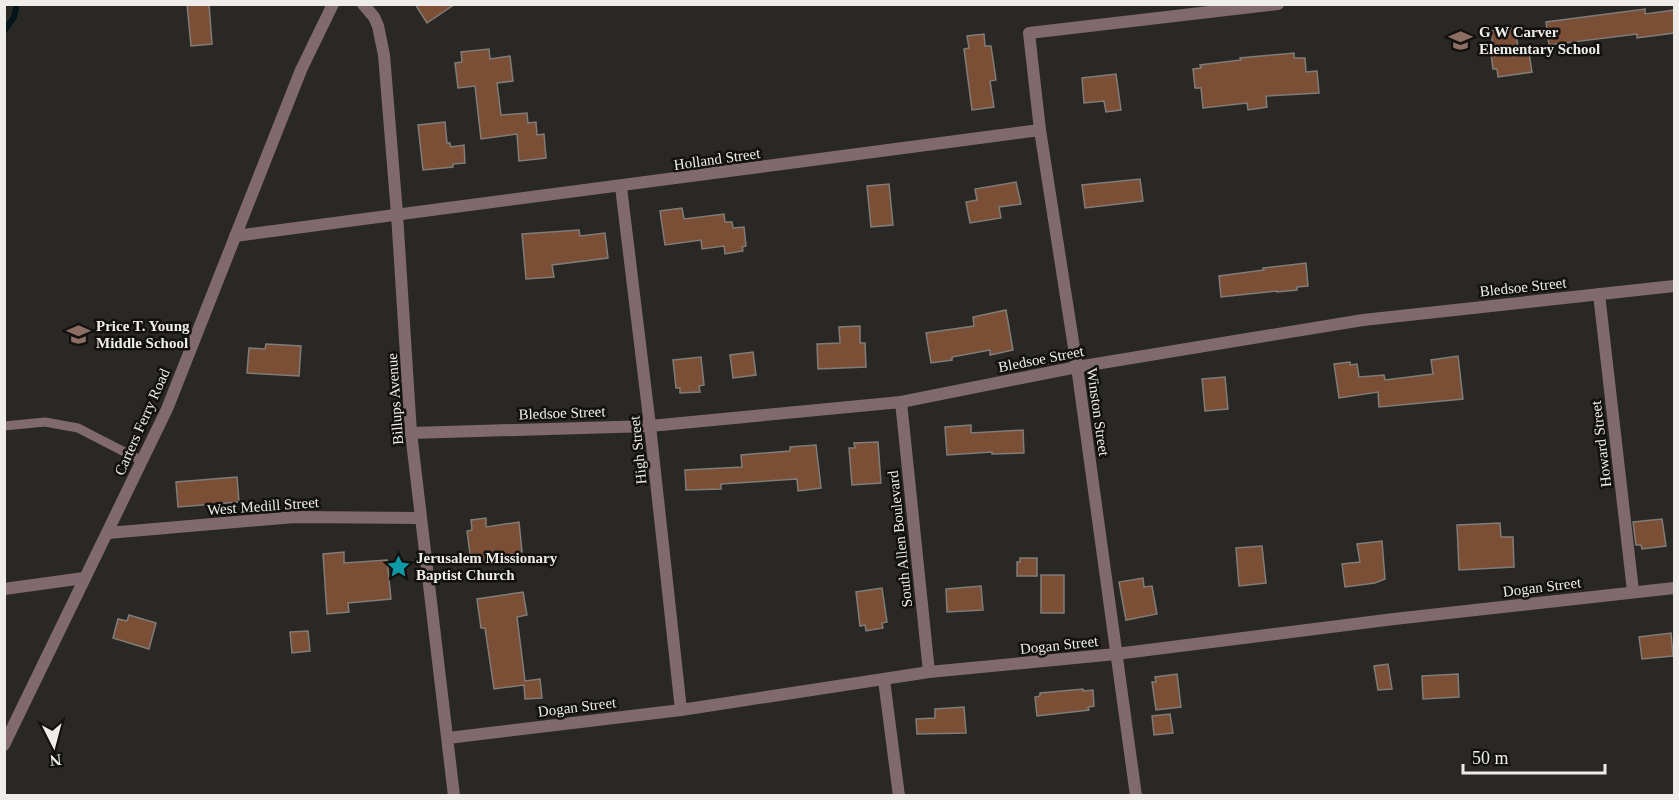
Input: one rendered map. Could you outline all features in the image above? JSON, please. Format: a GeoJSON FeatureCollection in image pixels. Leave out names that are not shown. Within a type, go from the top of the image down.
{"type":"FeatureCollection","features":[{"type":"Feature","properties":{"kind":"street","name":"Carters Ferry Road"},"geometry":{"type":"LineString","coordinates":[[4,745],[167,409],[301,70],[333,4]]}},
{"type":"Feature","properties":{"kind":"street","name":"Billups Avenue"},"geometry":{"type":"LineString","coordinates":[[363,4],[378,26],[384,55],[411,433],[454,795]]}},
{"type":"Feature","properties":{"kind":"street"},"geometry":{"type":"LineString","coordinates":[[1219,8],[1278,4]]}},
{"type":"Feature","properties":{"kind":"street","name":"Winston Street"},"geometry":{"type":"LineString","coordinates":[[1136,795],[1077,367],[1040,130],[1029,33],[1219,8]]}},
{"type":"Feature","properties":{"kind":"street","name":"Holland Street"},"geometry":{"type":"LineString","coordinates":[[235,236],[621,187],[1040,130]]}},
{"type":"Feature","properties":{"kind":"street","name":"High Street"},"geometry":{"type":"LineString","coordinates":[[621,187],[681,710]]}},
{"type":"Feature","properties":{"kind":"street","name":"Bledsoe Street"},"geometry":{"type":"LineString","coordinates":[[411,433],[650,426],[901,402],[1077,367],[1363,320],[1674,286]]}},
{"type":"Feature","properties":{"kind":"street","name":"Howard Street"},"geometry":{"type":"LineString","coordinates":[[1599,294],[1633,591]]}},
{"type":"Feature","properties":{"kind":"street","name":"South Allen Boulevard"},"geometry":{"type":"LineString","coordinates":[[901,402],[929,672]]}},
{"type":"Feature","properties":{"kind":"street","name":"West Medill Street"},"geometry":{"type":"LineString","coordinates":[[108,533],[295,517],[421,518]]}},
{"type":"Feature","properties":{"kind":"street"},"geometry":{"type":"LineString","coordinates":[[4,589],[84,578]]}},
{"type":"Feature","properties":{"kind":"street","name":"Dogan Street"},"geometry":{"type":"LineString","coordinates":[[448,738],[681,710],[929,672],[1116,654],[1633,591],[1674,588]]}},
{"type":"Feature","properties":{"kind":"street"},"geometry":{"type":"LineString","coordinates":[[884,680],[899,795]]}},
{"type":"Feature","properties":{"kind":"lane"},"geometry":{"type":"LineString","coordinates":[[4,426],[45,423],[78,428],[142,461]]}},
{"type":"Feature","properties":{"kind":"building"},"geometry":{"type":"Polygon","coordinates":[[[187,4],[209,4],[212,44],[191,46],[187,4]]]}},
{"type":"Feature","properties":{"kind":"building"},"geometry":{"type":"Polygon","coordinates":[[[415,4],[455,4],[427,23],[415,4]]]}},
{"type":"Feature","properties":{"kind":"building"},"geometry":{"type":"Polygon","coordinates":[[[1645,9],[1645,14],[1674,10],[1674,33],[1637,38],[1637,34],[1549,45],[1546,22],[1645,9]]]}},
{"type":"Feature","properties":{"kind":"building"},"geometry":{"type":"Polygon","coordinates":[[[1515,28],[1519,54],[1529,53],[1532,72],[1498,77],[1497,69],[1493,69],[1490,47],[1493,46],[1491,31],[1515,28]]]}},
{"type":"Feature","properties":{"kind":"building"},"geometry":{"type":"Polygon","coordinates":[[[984,34],[985,46],[991,46],[996,80],[990,81],[994,107],[972,110],[964,49],[969,48],[967,36],[984,34]]]}},
{"type":"Feature","properties":{"kind":"building"},"geometry":{"type":"Polygon","coordinates":[[[489,49],[490,59],[510,56],[513,81],[497,83],[501,115],[527,113],[528,123],[536,122],[537,135],[544,134],[546,158],[519,161],[517,134],[481,139],[475,86],[458,88],[455,63],[462,62],[461,52],[489,49]]]}},
{"type":"Feature","properties":{"kind":"building"},"geometry":{"type":"Polygon","coordinates":[[[1294,53],[1294,58],[1305,58],[1306,72],[1317,71],[1319,93],[1266,96],[1267,107],[1248,110],[1247,103],[1203,108],[1201,88],[1195,88],[1193,69],[1201,68],[1200,65],[1241,60],[1240,58],[1294,53]]]}},
{"type":"Feature","properties":{"kind":"building"},"geometry":{"type":"Polygon","coordinates":[[[1116,74],[1121,110],[1106,112],[1104,101],[1084,103],[1082,78],[1116,74]]]}},
{"type":"Feature","properties":{"kind":"building"},"geometry":{"type":"Polygon","coordinates":[[[445,122],[447,143],[450,143],[451,147],[464,145],[465,163],[453,164],[453,167],[423,170],[418,125],[445,122]]]}},
{"type":"Feature","properties":{"kind":"building"},"geometry":{"type":"Polygon","coordinates":[[[1140,179],[1143,201],[1085,208],[1082,185],[1140,179]]]}},
{"type":"Feature","properties":{"kind":"building"},"geometry":{"type":"Polygon","coordinates":[[[1016,182],[1021,204],[999,207],[1001,218],[970,223],[966,202],[977,200],[975,189],[1016,182]]]}},
{"type":"Feature","properties":{"kind":"building"},"geometry":{"type":"Polygon","coordinates":[[[889,184],[893,225],[871,227],[867,186],[889,184]]]}},
{"type":"Feature","properties":{"kind":"building"},"geometry":{"type":"Polygon","coordinates":[[[682,208],[684,219],[724,214],[725,222],[732,222],[733,228],[744,227],[746,246],[742,247],[743,251],[725,254],[724,246],[702,249],[701,240],[665,245],[660,211],[682,208]]]}},
{"type":"Feature","properties":{"kind":"building"},"geometry":{"type":"Polygon","coordinates":[[[579,230],[580,236],[605,233],[608,258],[552,265],[554,277],[526,279],[522,234],[579,230]]]}},
{"type":"Feature","properties":{"kind":"building"},"geometry":{"type":"Polygon","coordinates":[[[1306,263],[1308,286],[1297,287],[1297,290],[1221,297],[1219,276],[1306,263]]]}},
{"type":"Feature","properties":{"kind":"building"},"geometry":{"type":"Polygon","coordinates":[[[1006,310],[1013,350],[990,355],[990,350],[931,363],[926,333],[974,326],[973,317],[1006,310]]]}},
{"type":"Feature","properties":{"kind":"building"},"geometry":{"type":"Polygon","coordinates":[[[860,326],[860,343],[865,343],[866,367],[818,369],[817,344],[840,343],[839,327],[860,326]]]}},
{"type":"Feature","properties":{"kind":"building"},"geometry":{"type":"Polygon","coordinates":[[[266,344],[301,346],[299,376],[247,373],[249,348],[265,349],[266,344]]]}},
{"type":"Feature","properties":{"kind":"building"},"geometry":{"type":"Polygon","coordinates":[[[753,352],[756,375],[733,378],[730,355],[753,352]]]}},
{"type":"Feature","properties":{"kind":"building"},"geometry":{"type":"Polygon","coordinates":[[[1458,356],[1463,399],[1379,407],[1378,392],[1339,398],[1334,364],[1350,362],[1350,365],[1357,364],[1359,377],[1384,375],[1385,380],[1433,374],[1431,360],[1458,356]]]}},
{"type":"Feature","properties":{"kind":"building"},"geometry":{"type":"Polygon","coordinates":[[[701,357],[704,385],[699,386],[700,392],[680,393],[680,388],[676,388],[673,360],[701,357]]]}},
{"type":"Feature","properties":{"kind":"building"},"geometry":{"type":"Polygon","coordinates":[[[1225,377],[1228,409],[1205,411],[1202,379],[1225,377]]]}},
{"type":"Feature","properties":{"kind":"building"},"geometry":{"type":"Polygon","coordinates":[[[971,425],[971,433],[1023,430],[1024,453],[992,454],[992,452],[947,455],[945,427],[971,425]]]}},
{"type":"Feature","properties":{"kind":"building"},"geometry":{"type":"Polygon","coordinates":[[[878,442],[881,483],[852,485],[849,448],[855,448],[854,443],[878,442]]]}},
{"type":"Feature","properties":{"kind":"building"},"geometry":{"type":"Polygon","coordinates":[[[816,445],[821,488],[798,491],[797,479],[721,484],[721,489],[686,490],[685,470],[742,467],[741,455],[790,451],[790,447],[816,445]]]}},
{"type":"Feature","properties":{"kind":"building"},"geometry":{"type":"Polygon","coordinates":[[[237,477],[239,502],[178,507],[176,482],[237,477]]]}},
{"type":"Feature","properties":{"kind":"building"},"geometry":{"type":"Polygon","coordinates":[[[486,518],[486,527],[519,522],[522,552],[511,554],[512,558],[476,562],[474,554],[470,554],[467,531],[472,530],[471,520],[486,518]]]}},
{"type":"Feature","properties":{"kind":"building"},"geometry":{"type":"Polygon","coordinates":[[[1662,519],[1666,546],[1642,549],[1641,545],[1636,545],[1633,522],[1662,519]]]}},
{"type":"Feature","properties":{"kind":"building"},"geometry":{"type":"Polygon","coordinates":[[[1500,523],[1501,537],[1513,537],[1514,567],[1459,570],[1457,525],[1500,523]]]}},
{"type":"Feature","properties":{"kind":"building"},"geometry":{"type":"Polygon","coordinates":[[[1382,541],[1385,579],[1375,583],[1345,587],[1342,564],[1360,562],[1357,544],[1382,541]]]}},
{"type":"Feature","properties":{"kind":"building"},"geometry":{"type":"Polygon","coordinates":[[[1262,546],[1266,583],[1239,586],[1236,548],[1262,546]]]}},
{"type":"Feature","properties":{"kind":"building"},"geometry":{"type":"Polygon","coordinates":[[[344,552],[344,563],[387,560],[391,599],[348,603],[349,612],[327,614],[323,554],[344,552]]]}},
{"type":"Feature","properties":{"kind":"building"},"geometry":{"type":"Polygon","coordinates":[[[1020,558],[1037,558],[1037,576],[1017,576],[1017,562],[1020,562],[1020,558]]]}},
{"type":"Feature","properties":{"kind":"building"},"geometry":{"type":"Polygon","coordinates":[[[1041,575],[1064,575],[1064,613],[1041,613],[1041,575]]]}},
{"type":"Feature","properties":{"kind":"building"},"geometry":{"type":"Polygon","coordinates":[[[1143,578],[1144,587],[1152,586],[1157,614],[1126,620],[1119,582],[1143,578]]]}},
{"type":"Feature","properties":{"kind":"building"},"geometry":{"type":"Polygon","coordinates":[[[981,586],[983,610],[947,612],[946,589],[981,586]]]}},
{"type":"Feature","properties":{"kind":"building"},"geometry":{"type":"Polygon","coordinates":[[[882,588],[887,622],[882,623],[883,628],[866,631],[865,625],[860,626],[856,592],[882,588]]]}},
{"type":"Feature","properties":{"kind":"building"},"geometry":{"type":"Polygon","coordinates":[[[523,592],[527,615],[517,617],[525,681],[540,679],[542,698],[525,699],[524,685],[494,689],[485,628],[481,628],[477,599],[523,592]]]}},
{"type":"Feature","properties":{"kind":"building"},"geometry":{"type":"Polygon","coordinates":[[[129,615],[156,623],[149,649],[113,638],[118,619],[127,621],[129,615]]]}},
{"type":"Feature","properties":{"kind":"building"},"geometry":{"type":"Polygon","coordinates":[[[308,631],[310,651],[292,653],[290,632],[308,631]]]}},
{"type":"Feature","properties":{"kind":"building"},"geometry":{"type":"Polygon","coordinates":[[[1671,633],[1673,656],[1642,659],[1639,637],[1671,633]]]}},
{"type":"Feature","properties":{"kind":"building"},"geometry":{"type":"Polygon","coordinates":[[[1388,664],[1392,689],[1378,690],[1374,666],[1388,664]]]}},
{"type":"Feature","properties":{"kind":"building"},"geometry":{"type":"Polygon","coordinates":[[[1177,674],[1181,707],[1156,710],[1152,682],[1156,682],[1155,677],[1177,674]]]}},
{"type":"Feature","properties":{"kind":"building"},"geometry":{"type":"Polygon","coordinates":[[[1458,674],[1459,697],[1423,699],[1422,676],[1458,674]]]}},
{"type":"Feature","properties":{"kind":"building"},"geometry":{"type":"Polygon","coordinates":[[[1083,689],[1083,691],[1093,690],[1094,706],[1088,707],[1089,710],[1037,716],[1035,697],[1040,696],[1040,693],[1083,689]]]}},
{"type":"Feature","properties":{"kind":"building"},"geometry":{"type":"Polygon","coordinates":[[[964,707],[966,733],[917,734],[916,719],[935,718],[935,709],[964,707]]]}},
{"type":"Feature","properties":{"kind":"building"},"geometry":{"type":"Polygon","coordinates":[[[1170,714],[1173,733],[1154,735],[1152,716],[1170,714]]]}},
{"type":"Feature","properties":{"kind":"waterway"},"geometry":{"type":"LineString","coordinates":[[4,31],[14,17],[17,4]]}},
{"type":"Feature","properties":{"kind":"place","name":"G W Carver Elementary School"},"geometry":{"type":"Point","coordinates":[1461,41]}},
{"type":"Feature","properties":{"kind":"place","name":"Price T. Young Middle School"},"geometry":{"type":"Point","coordinates":[78,335]}},
{"type":"Feature","properties":{"kind":"place","name":"Jerusalem Missionary Baptist Church"},"geometry":{"type":"Point","coordinates":[398,567]}}]}
